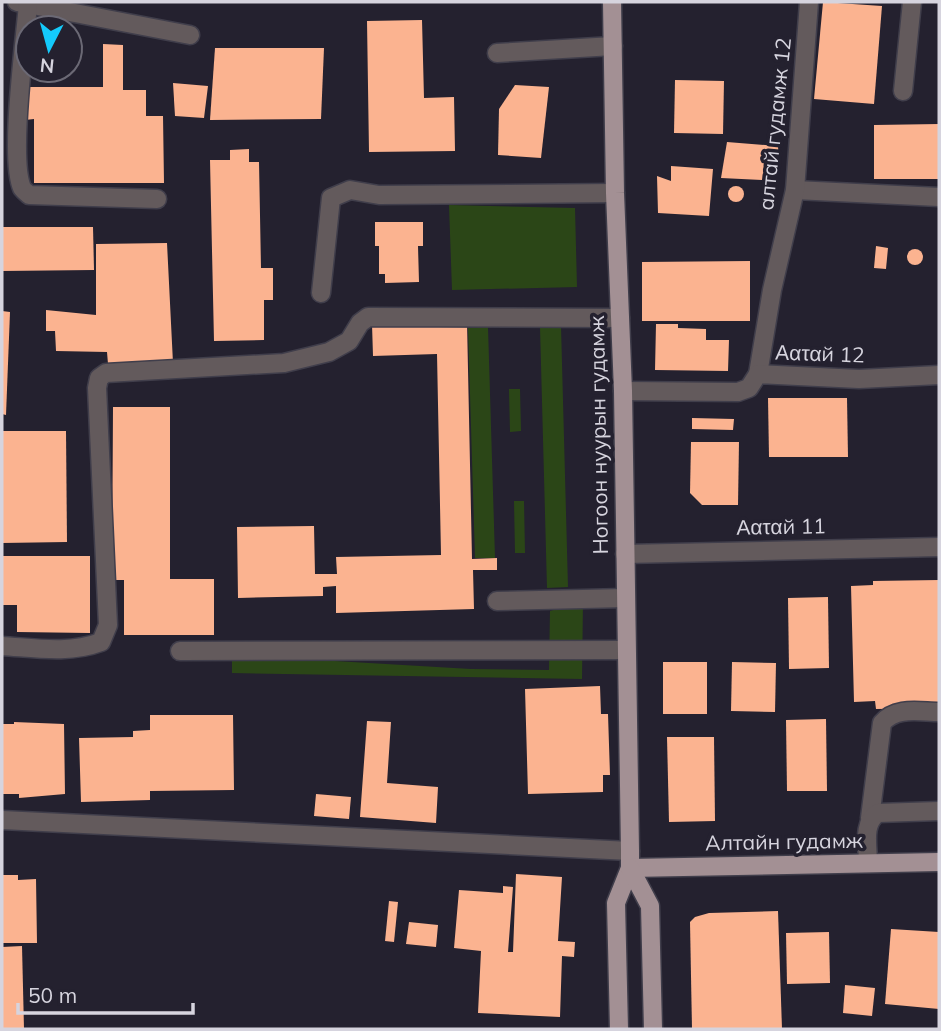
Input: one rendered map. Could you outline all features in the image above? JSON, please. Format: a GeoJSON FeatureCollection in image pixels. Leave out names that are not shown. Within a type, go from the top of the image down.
{"type":"FeatureCollection","features":[{"type":"Feature","properties":{"kind":"main road","name":"Ногоон нуурын гудамж"},"geometry":{"type":"LineString","coordinates":[[612,2],[615,193],[623,391],[630,859],[616,903],[619,1029]]}},
{"type":"Feature","properties":{"kind":"main road","name":"Ногоон нуурын гудамж"},"geometry":{"type":"LineString","coordinates":[[630,859],[650,906],[653,1029]]}},
{"type":"Feature","properties":{"kind":"main road","name":"Алтайн гудамж"},"geometry":{"type":"LineString","coordinates":[[630,859],[939,862]]}},
{"type":"Feature","properties":{"kind":"street","name":"алтай гудамж 12"},"geometry":{"type":"LineString","coordinates":[[758,374],[772,290],[795,191],[810,2]]}},
{"type":"Feature","properties":{"kind":"street"},"geometry":{"type":"LineString","coordinates":[[903,91],[912,2]]}},
{"type":"Feature","properties":{"kind":"street"},"geometry":{"type":"LineString","coordinates":[[157,199],[29,195],[22,189],[17,143],[22,3],[190,35]]}},
{"type":"Feature","properties":{"kind":"street"},"geometry":{"type":"LineString","coordinates":[[497,53],[613,46]]}},
{"type":"Feature","properties":{"kind":"street"},"geometry":{"type":"LineString","coordinates":[[321,293],[331,198],[350,191],[379,195],[615,193]]}},
{"type":"Feature","properties":{"kind":"street"},"geometry":{"type":"LineString","coordinates":[[795,191],[939,197]]}},
{"type":"Feature","properties":{"kind":"street"},"geometry":{"type":"LineString","coordinates":[[2,646],[51,650],[85,649],[101,642],[108,625],[97,388],[99,378],[106,373],[284,363],[329,352],[348,341],[360,323],[368,317],[620,318]]}},
{"type":"Feature","properties":{"kind":"street","name":"Ααταй 12"},"geometry":{"type":"LineString","coordinates":[[623,391],[738,392],[749,388],[758,374],[859,379],[939,375]]}},
{"type":"Feature","properties":{"kind":"street","name":"Ααταй 11"},"geometry":{"type":"LineString","coordinates":[[625,554],[939,547]]}},
{"type":"Feature","properties":{"kind":"street"},"geometry":{"type":"LineString","coordinates":[[497,601],[625,598]]}},
{"type":"Feature","properties":{"kind":"street"},"geometry":{"type":"LineString","coordinates":[[180,651],[626,650]]}},
{"type":"Feature","properties":{"kind":"street"},"geometry":{"type":"LineString","coordinates":[[868,863],[867,826],[882,723],[889,714],[898,712],[939,712]]}},
{"type":"Feature","properties":{"kind":"street"},"geometry":{"type":"LineString","coordinates":[[870,818],[878,813],[939,811]]}},
{"type":"Feature","properties":{"kind":"street"},"geometry":{"type":"LineString","coordinates":[[2,820],[630,859]]}},
{"type":"Feature","properties":{"kind":"green space"},"geometry":{"type":"Polygon","coordinates":[[[449,205],[575,208],[577,287],[452,290],[449,205]]]}},
{"type":"Feature","properties":{"kind":"green space"},"geometry":{"type":"Polygon","coordinates":[[[561,326],[568,587],[547,588],[540,327],[561,326]]]}},
{"type":"Feature","properties":{"kind":"green space"},"geometry":{"type":"Polygon","coordinates":[[[488,327],[495,558],[475,558],[468,328],[488,327]]]}},
{"type":"Feature","properties":{"kind":"green space"},"geometry":{"type":"Polygon","coordinates":[[[509,389],[520,389],[521,431],[510,432],[509,389]]]}},
{"type":"Feature","properties":{"kind":"green space"},"geometry":{"type":"Polygon","coordinates":[[[514,501],[524,501],[525,553],[515,553],[514,501]]]}},
{"type":"Feature","properties":{"kind":"green space"},"geometry":{"type":"Polygon","coordinates":[[[583,601],[582,679],[232,673],[232,655],[471,669],[549,670],[550,611],[583,601]]]}},
{"type":"Feature","properties":{"kind":"building"},"geometry":{"type":"Polygon","coordinates":[[[823,2],[882,6],[874,104],[814,99],[823,2]]]}},
{"type":"Feature","properties":{"kind":"building"},"geometry":{"type":"Polygon","coordinates":[[[422,20],[424,98],[454,97],[455,151],[369,152],[367,21],[422,20]]]}},
{"type":"Feature","properties":{"kind":"building"},"geometry":{"type":"Polygon","coordinates":[[[103,44],[123,45],[123,90],[146,90],[146,116],[163,116],[164,183],[34,183],[34,119],[25,120],[25,87],[103,87],[103,44]]]}},
{"type":"Feature","properties":{"kind":"building"},"geometry":{"type":"Polygon","coordinates":[[[215,48],[324,48],[321,119],[210,120],[215,48]]]}},
{"type":"Feature","properties":{"kind":"building"},"geometry":{"type":"Polygon","coordinates":[[[675,80],[724,81],[723,134],[674,133],[675,80]]]}},
{"type":"Feature","properties":{"kind":"building"},"geometry":{"type":"Polygon","coordinates":[[[173,83],[208,86],[204,118],[175,116],[173,83]]]}},
{"type":"Feature","properties":{"kind":"building"},"geometry":{"type":"Polygon","coordinates":[[[515,85],[549,87],[541,158],[498,155],[499,109],[515,85]]]}},
{"type":"Feature","properties":{"kind":"building"},"geometry":{"type":"Polygon","coordinates":[[[939,124],[939,179],[874,179],[874,125],[939,124]]]}},
{"type":"Feature","properties":{"kind":"building"},"geometry":{"type":"Polygon","coordinates":[[[727,142],[778,146],[779,162],[762,180],[721,178],[727,142]]]}},
{"type":"Feature","properties":{"kind":"building"},"geometry":{"type":"Polygon","coordinates":[[[249,149],[249,162],[259,162],[261,268],[273,268],[273,300],[264,300],[264,340],[214,341],[210,160],[230,160],[230,150],[249,149]]]}},
{"type":"Feature","properties":{"kind":"building"},"geometry":{"type":"Polygon","coordinates":[[[671,166],[713,169],[709,216],[658,213],[657,176],[671,181],[671,166]]]}},
{"type":"Feature","properties":{"kind":"building"},"geometry":{"type":"Polygon","coordinates":[[[733,186],[739,186],[744,194],[742,200],[733,202],[728,197],[728,191],[733,186]]]}},
{"type":"Feature","properties":{"kind":"building"},"geometry":{"type":"Polygon","coordinates":[[[375,222],[423,222],[423,246],[418,246],[419,282],[385,283],[385,274],[379,274],[379,246],[375,246],[375,222]]]}},
{"type":"Feature","properties":{"kind":"building"},"geometry":{"type":"Polygon","coordinates":[[[3,227],[93,227],[94,270],[2,271],[3,227]]]}},
{"type":"Feature","properties":{"kind":"building"},"geometry":{"type":"Polygon","coordinates":[[[167,243],[173,363],[108,364],[107,352],[56,351],[55,331],[46,331],[46,310],[96,315],[96,244],[167,243]]]}},
{"type":"Feature","properties":{"kind":"building"},"geometry":{"type":"Polygon","coordinates":[[[876,246],[888,248],[886,269],[874,268],[876,246]]]}},
{"type":"Feature","properties":{"kind":"building"},"geometry":{"type":"Polygon","coordinates":[[[912,249],[918,249],[923,257],[921,263],[912,265],[907,260],[907,254],[912,249]]]}},
{"type":"Feature","properties":{"kind":"building"},"geometry":{"type":"Polygon","coordinates":[[[750,261],[750,321],[642,321],[642,262],[750,261]]]}},
{"type":"Feature","properties":{"kind":"building"},"geometry":{"type":"Polygon","coordinates":[[[2,311],[10,312],[6,415],[2,414],[2,311]]]}},
{"type":"Feature","properties":{"kind":"building"},"geometry":{"type":"Polygon","coordinates":[[[467,322],[472,559],[497,558],[497,570],[473,570],[474,609],[336,613],[336,586],[323,587],[323,596],[238,598],[237,527],[314,526],[315,574],[337,574],[336,557],[441,555],[437,354],[373,356],[372,324],[467,322]]]}},
{"type":"Feature","properties":{"kind":"building"},"geometry":{"type":"Polygon","coordinates":[[[656,324],[678,324],[678,328],[706,329],[706,340],[729,340],[728,371],[655,370],[656,324]]]}},
{"type":"Feature","properties":{"kind":"building"},"geometry":{"type":"Polygon","coordinates":[[[768,398],[847,398],[848,457],[769,457],[768,398]]]}},
{"type":"Feature","properties":{"kind":"building"},"geometry":{"type":"Polygon","coordinates":[[[113,407],[170,407],[170,579],[214,579],[214,635],[124,635],[124,580],[112,580],[113,407]]]}},
{"type":"Feature","properties":{"kind":"building"},"geometry":{"type":"Polygon","coordinates":[[[692,418],[734,419],[733,430],[692,429],[692,418]]]}},
{"type":"Feature","properties":{"kind":"building"},"geometry":{"type":"Polygon","coordinates":[[[2,431],[66,431],[67,542],[2,543],[2,431]]]}},
{"type":"Feature","properties":{"kind":"building"},"geometry":{"type":"Polygon","coordinates":[[[691,442],[739,442],[738,505],[702,505],[690,493],[691,442]]]}},
{"type":"Feature","properties":{"kind":"building"},"geometry":{"type":"Polygon","coordinates":[[[2,556],[90,556],[90,633],[17,632],[17,605],[2,605],[2,556]]]}},
{"type":"Feature","properties":{"kind":"building"},"geometry":{"type":"Polygon","coordinates":[[[939,580],[939,708],[876,709],[875,701],[854,702],[851,586],[873,585],[873,581],[939,580]]]}},
{"type":"Feature","properties":{"kind":"building"},"geometry":{"type":"Polygon","coordinates":[[[828,597],[829,668],[789,669],[788,598],[828,597]]]}},
{"type":"Feature","properties":{"kind":"building"},"geometry":{"type":"Polygon","coordinates":[[[663,662],[707,662],[707,714],[663,714],[663,662]]]}},
{"type":"Feature","properties":{"kind":"building"},"geometry":{"type":"Polygon","coordinates":[[[732,662],[776,663],[775,712],[731,711],[732,662]]]}},
{"type":"Feature","properties":{"kind":"building"},"geometry":{"type":"Polygon","coordinates":[[[600,686],[601,714],[608,714],[610,775],[603,775],[603,792],[528,794],[525,689],[600,686]]]}},
{"type":"Feature","properties":{"kind":"building"},"geometry":{"type":"Polygon","coordinates":[[[150,715],[233,715],[234,790],[150,791],[150,800],[81,802],[79,738],[133,737],[133,731],[150,730],[150,715]]]}},
{"type":"Feature","properties":{"kind":"building"},"geometry":{"type":"Polygon","coordinates":[[[826,719],[827,791],[787,791],[786,720],[826,719]]]}},
{"type":"Feature","properties":{"kind":"building"},"geometry":{"type":"Polygon","coordinates":[[[367,721],[391,722],[387,783],[438,787],[436,823],[360,817],[367,721]]]}},
{"type":"Feature","properties":{"kind":"building"},"geometry":{"type":"Polygon","coordinates":[[[2,724],[64,724],[65,794],[19,798],[19,794],[2,794],[2,724]]]}},
{"type":"Feature","properties":{"kind":"building"},"geometry":{"type":"Polygon","coordinates":[[[667,737],[714,737],[715,821],[669,822],[667,737]]]}},
{"type":"Feature","properties":{"kind":"building"},"geometry":{"type":"Polygon","coordinates":[[[316,794],[351,797],[349,819],[314,816],[316,794]]]}},
{"type":"Feature","properties":{"kind":"building"},"geometry":{"type":"Polygon","coordinates":[[[516,874],[562,877],[558,941],[575,942],[574,957],[562,956],[560,1017],[478,1013],[481,951],[454,948],[459,890],[503,893],[503,886],[513,887],[508,952],[513,952],[516,874]]]}},
{"type":"Feature","properties":{"kind":"building"},"geometry":{"type":"Polygon","coordinates":[[[2,875],[18,875],[18,880],[36,879],[37,943],[2,943],[2,875]]]}},
{"type":"Feature","properties":{"kind":"building"},"geometry":{"type":"Polygon","coordinates":[[[389,901],[398,902],[394,942],[385,941],[389,901]]]}},
{"type":"Feature","properties":{"kind":"building"},"geometry":{"type":"Polygon","coordinates":[[[778,911],[782,1029],[692,1029],[690,922],[695,917],[709,913],[778,911]]]}},
{"type":"Feature","properties":{"kind":"building"},"geometry":{"type":"Polygon","coordinates":[[[409,922],[438,925],[436,947],[406,944],[409,922]]]}},
{"type":"Feature","properties":{"kind":"building"},"geometry":{"type":"Polygon","coordinates":[[[891,929],[939,932],[939,1009],[885,1004],[891,929]]]}},
{"type":"Feature","properties":{"kind":"building"},"geometry":{"type":"Polygon","coordinates":[[[829,932],[830,983],[787,984],[786,933],[829,932]]]}},
{"type":"Feature","properties":{"kind":"building"},"geometry":{"type":"Polygon","coordinates":[[[22,946],[24,1029],[2,1029],[2,947],[22,946]]]}},
{"type":"Feature","properties":{"kind":"building"},"geometry":{"type":"Polygon","coordinates":[[[845,985],[875,988],[872,1016],[843,1013],[845,985]]]}}]}
